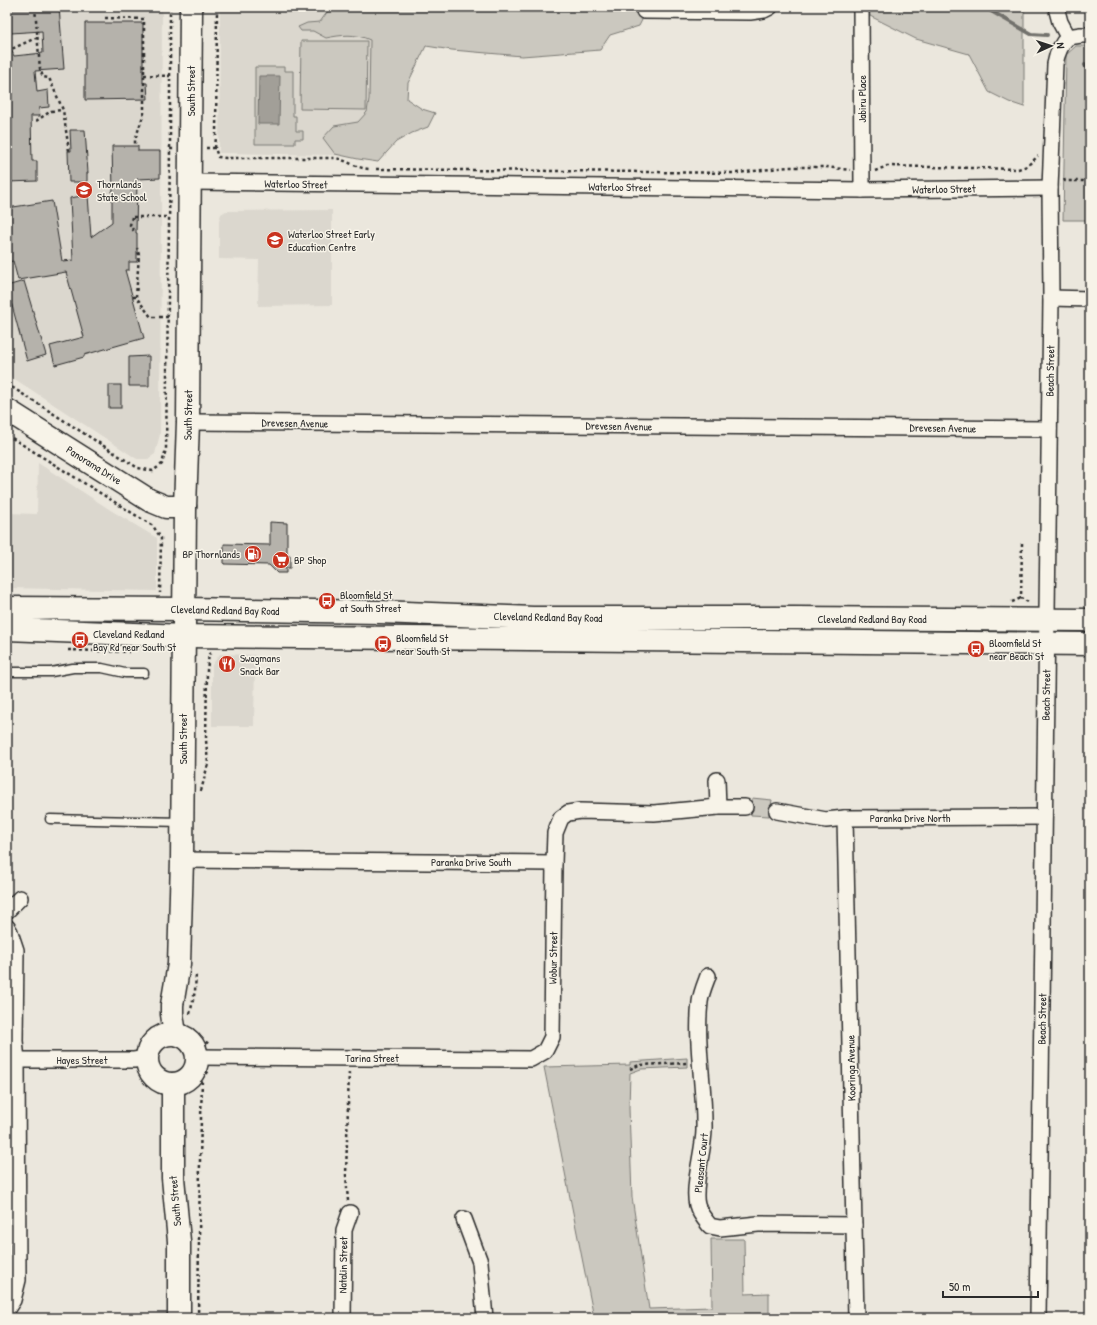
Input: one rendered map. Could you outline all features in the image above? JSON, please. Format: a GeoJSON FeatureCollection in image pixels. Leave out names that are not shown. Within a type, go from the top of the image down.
{"type":"FeatureCollection","features":[{"type":"Feature","properties":{"kind":"main road","name":"South Street"},"geometry":{"type":"LineString","coordinates":[[185,1027],[172,1014],[172,1005],[179,964],[182,860],[185,507],[188,422],[190,182],[180,149],[191,7]]}},
{"type":"Feature","properties":{"kind":"main road","name":"Panorama Drive"},"geometry":{"type":"LineString","coordinates":[[7,410],[149,500],[166,507],[185,507]]}},
{"type":"Feature","properties":{"kind":"main road","name":"Cleveland Redland Bay Road"},"geometry":{"type":"LineString","coordinates":[[7,608],[380,612],[532,618],[1090,620]]}},
{"type":"Feature","properties":{"kind":"main road","name":"Cleveland Redland Bay Road"},"geometry":{"type":"LineString","coordinates":[[7,629],[184,636],[1090,644]]}},
{"type":"Feature","properties":{"kind":"main road"},"geometry":{"type":"LineString","coordinates":[[185,1027],[183,1036],[190,1041],[203,1057],[190,1076],[182,1082],[173,1084],[163,1082],[154,1076],[149,1068],[147,1058],[149,1050],[156,1040],[185,1027]]}},
{"type":"Feature","properties":{"kind":"main road","name":"South Street"},"geometry":{"type":"LineString","coordinates":[[173,1084],[173,1178],[179,1241],[179,1318]]}},
{"type":"Feature","properties":{"kind":"street"},"geometry":{"type":"LineString","coordinates":[[644,11],[750,12],[764,10],[770,7]]}},
{"type":"Feature","properties":{"kind":"street","name":"Jabiru Place"},"geometry":{"type":"LineString","coordinates":[[861,7],[862,190]]}},
{"type":"Feature","properties":{"kind":"street"},"geometry":{"type":"LineString","coordinates":[[1056,7],[1060,22],[1068,37],[1090,35]]}},
{"type":"Feature","properties":{"kind":"street","name":"Beach Street"},"geometry":{"type":"LineString","coordinates":[[1038,1318],[1051,298],[1050,188],[1055,64],[1057,52],[1061,44],[1068,37]]}},
{"type":"Feature","properties":{"kind":"street","name":"Waterloo Street"},"geometry":{"type":"LineString","coordinates":[[190,182],[862,190],[1050,188]]}},
{"type":"Feature","properties":{"kind":"street"},"geometry":{"type":"LineString","coordinates":[[1051,298],[1090,299]]}},
{"type":"Feature","properties":{"kind":"street","name":"Drevesen Avenue"},"geometry":{"type":"LineString","coordinates":[[188,422],[1049,429]]}},
{"type":"Feature","properties":{"kind":"street"},"geometry":{"type":"LineString","coordinates":[[718,780],[718,807]]}},
{"type":"Feature","properties":{"kind":"street"},"geometry":{"type":"LineString","coordinates":[[554,863],[555,833],[561,818],[568,813],[580,811],[654,813],[718,807],[745,807]]}},
{"type":"Feature","properties":{"kind":"street","name":"Paranka Drive North"},"geometry":{"type":"LineString","coordinates":[[777,811],[826,820],[845,818],[1044,817]]}},
{"type":"Feature","properties":{"kind":"street","name":"Kooringa Avenue"},"geometry":{"type":"LineString","coordinates":[[845,818],[856,1318]]}},
{"type":"Feature","properties":{"kind":"street","name":"Paranka Drive South"},"geometry":{"type":"LineString","coordinates":[[182,860],[554,863]]}},
{"type":"Feature","properties":{"kind":"street","name":"Wobur Street"},"geometry":{"type":"LineString","coordinates":[[545,1052],[552,1036],[554,863]]}},
{"type":"Feature","properties":{"kind":"street"},"geometry":{"type":"LineString","coordinates":[[7,911],[20,898]]}},
{"type":"Feature","properties":{"kind":"street"},"geometry":{"type":"LineString","coordinates":[[7,927],[16,950],[15,1041],[17,1060],[18,1280],[13,1300],[7,1309]]}},
{"type":"Feature","properties":{"kind":"street","name":"Pleasant Court"},"geometry":{"type":"LineString","coordinates":[[708,976],[700,1000],[699,1036],[704,1091],[704,1131],[696,1190],[697,1205],[703,1217],[710,1226],[720,1228],[758,1224],[854,1225]]}},
{"type":"Feature","properties":{"kind":"street","name":"Tarina Street"},"geometry":{"type":"LineString","coordinates":[[203,1057],[532,1059],[545,1052]]}},
{"type":"Feature","properties":{"kind":"street","name":"Hayes Street"},"geometry":{"type":"LineString","coordinates":[[17,1060],[134,1060],[147,1058]]}},
{"type":"Feature","properties":{"kind":"street","name":"Natalin Street"},"geometry":{"type":"LineString","coordinates":[[343,1318],[344,1230],[350,1213]]}},
{"type":"Feature","properties":{"kind":"street"},"geometry":{"type":"LineString","coordinates":[[464,1219],[480,1262],[485,1318]]}},
{"type":"Feature","properties":{"kind":"lane"},"geometry":{"type":"LineString","coordinates":[[7,672],[51,672],[73,668],[102,668],[125,673],[144,673]]}},
{"type":"Feature","properties":{"kind":"lane"},"geometry":{"type":"LineString","coordinates":[[50,819],[183,822]]}},
{"type":"Feature","properties":{"kind":"path"},"geometry":{"type":"LineString","coordinates":[[35,7],[40,69],[44,77],[49,78],[63,110],[69,151]]}},
{"type":"Feature","properties":{"kind":"path"},"geometry":{"type":"LineString","coordinates":[[7,384],[138,468],[154,471],[162,464],[166,449],[169,217],[180,149],[170,76],[170,7]]}},
{"type":"Feature","properties":{"kind":"path"},"geometry":{"type":"LineString","coordinates":[[217,7],[215,148],[218,157],[336,158],[345,160],[362,169],[737,173],[788,167],[826,167],[862,172],[876,171],[887,166],[1018,169],[1027,166],[1037,156],[1041,156],[1052,164],[1065,181],[1083,181],[1090,184]]}},
{"type":"Feature","properties":{"kind":"path"},"geometry":{"type":"LineString","coordinates":[[105,18],[144,19],[144,113],[135,140],[135,146]]}},
{"type":"Feature","properties":{"kind":"path"},"geometry":{"type":"LineString","coordinates":[[7,51],[38,37]]}},
{"type":"Feature","properties":{"kind":"path"},"geometry":{"type":"LineString","coordinates":[[144,75],[170,76]]}},
{"type":"Feature","properties":{"kind":"path"},"geometry":{"type":"LineString","coordinates":[[36,121],[51,111],[63,110]]}},
{"type":"Feature","properties":{"kind":"path"},"geometry":{"type":"LineString","coordinates":[[180,149],[215,148]]}},
{"type":"Feature","properties":{"kind":"path"},"geometry":{"type":"LineString","coordinates":[[135,233],[130,225],[132,217],[169,217]]}},
{"type":"Feature","properties":{"kind":"path"},"geometry":{"type":"LineString","coordinates":[[137,248],[139,255],[134,297],[151,317],[168,317]]}},
{"type":"Feature","properties":{"kind":"path"},"geometry":{"type":"LineString","coordinates":[[7,435],[153,526],[160,538],[160,594]]}},
{"type":"Feature","properties":{"kind":"path"},"geometry":{"type":"LineString","coordinates":[[1022,543],[1021,598],[1028,602]]}},
{"type":"Feature","properties":{"kind":"path"},"geometry":{"type":"LineString","coordinates":[[200,794],[208,764],[206,740],[207,670],[209,654],[212,651]]}},
{"type":"Feature","properties":{"kind":"path"},"geometry":{"type":"LineString","coordinates":[[196,972],[195,991],[185,1027],[210,1043],[203,1057],[209,1072],[202,1078],[198,1318]]}},
{"type":"Feature","properties":{"kind":"path"},"geometry":{"type":"LineString","coordinates":[[349,1058],[346,1175],[350,1213]]}},
{"type":"Feature","properties":{"kind":"path"},"geometry":{"type":"LineString","coordinates":[[630,1069],[639,1065],[701,1062]]}},
{"type":"Feature","properties":{"kind":"shaded area","name":"Thornlands State School"},"geometry":{"type":"Polygon","coordinates":[[[7,7],[162,7],[160,434],[155,454],[148,459],[137,459],[7,374],[7,7]]]}},
{"type":"Feature","properties":{"kind":"shaded area"},"geometry":{"type":"Polygon","coordinates":[[[220,7],[387,7],[386,156],[219,153],[220,7]]]}},
{"type":"Feature","properties":{"kind":"shaded area"},"geometry":{"type":"Polygon","coordinates":[[[347,7],[636,7],[643,18],[639,26],[610,35],[600,50],[522,56],[452,50],[426,46],[408,83],[407,99],[422,109],[435,113],[428,127],[412,133],[396,142],[378,162],[335,154],[323,138],[334,126],[358,122],[367,112],[369,99],[370,40],[359,36],[348,35],[326,38],[313,31],[301,31],[298,27],[307,23],[320,22],[328,11],[344,10],[347,7]]]}},
{"type":"Feature","properties":{"kind":"shaded area"},"geometry":{"type":"Polygon","coordinates":[[[869,7],[1024,7],[1024,107],[1009,102],[989,92],[969,54],[916,39],[870,16],[869,7]]]}},
{"type":"Feature","properties":{"kind":"shaded area"},"geometry":{"type":"Polygon","coordinates":[[[301,41],[367,41],[366,110],[300,109],[301,41]]]}},
{"type":"Feature","properties":{"kind":"shaded area"},"geometry":{"type":"Polygon","coordinates":[[[1076,46],[1090,46],[1090,220],[1063,220],[1066,55],[1076,46]]]}},
{"type":"Feature","properties":{"kind":"shaded area"},"geometry":{"type":"Polygon","coordinates":[[[255,67],[284,67],[284,71],[293,71],[293,116],[296,116],[296,131],[303,131],[303,139],[295,139],[295,144],[255,144],[255,67]]]}},
{"type":"Feature","properties":{"kind":"shaded area"},"geometry":{"type":"Polygon","coordinates":[[[259,76],[280,76],[279,124],[258,124],[259,76]]]}},
{"type":"Feature","properties":{"kind":"shaded area","name":"Waterloo Street Early Education Centre"},"geometry":{"type":"Polygon","coordinates":[[[332,210],[332,305],[258,306],[259,260],[219,259],[219,221],[221,214],[226,211],[332,210]]]}},
{"type":"Feature","properties":{"kind":"shaded area"},"geometry":{"type":"Polygon","coordinates":[[[38,463],[157,538],[157,591],[7,588],[7,513],[37,514],[38,463]]]}},
{"type":"Feature","properties":{"kind":"shaded area"},"geometry":{"type":"Polygon","coordinates":[[[220,654],[255,655],[254,726],[212,726],[212,665],[220,654]]]}},
{"type":"Feature","properties":{"kind":"shaded area"},"geometry":{"type":"Polygon","coordinates":[[[752,798],[772,800],[769,816],[751,815],[752,798]]]}},
{"type":"Feature","properties":{"kind":"shaded area"},"geometry":{"type":"Polygon","coordinates":[[[687,1058],[687,1067],[641,1069],[630,1073],[629,1108],[632,1197],[649,1309],[712,1307],[711,1239],[744,1239],[745,1294],[769,1293],[769,1318],[594,1318],[544,1067],[630,1065],[630,1062],[687,1058]]]}},
{"type":"Feature","properties":{"kind":"building"},"geometry":{"type":"Polygon","coordinates":[[[9,7],[59,7],[64,69],[35,71],[37,92],[48,90],[49,107],[39,108],[40,116],[31,116],[32,161],[37,161],[37,181],[7,182],[7,40],[14,56],[43,53],[42,31],[11,33],[9,7]]]}},
{"type":"Feature","properties":{"kind":"building"},"geometry":{"type":"Polygon","coordinates":[[[85,23],[143,23],[143,83],[147,83],[148,99],[85,100],[85,23]]]}},
{"type":"Feature","properties":{"kind":"building"},"geometry":{"type":"Polygon","coordinates":[[[70,130],[85,130],[88,173],[87,182],[69,182],[68,151],[71,151],[70,130]]]}},
{"type":"Feature","properties":{"kind":"building"},"geometry":{"type":"Polygon","coordinates":[[[112,146],[138,146],[138,151],[160,151],[160,178],[137,179],[137,262],[129,262],[129,270],[125,270],[144,338],[55,365],[50,346],[84,337],[66,272],[18,280],[13,261],[8,262],[7,208],[52,201],[62,261],[73,260],[70,198],[88,195],[91,237],[112,222],[112,146]]]}},
{"type":"Feature","properties":{"kind":"building"},"geometry":{"type":"Polygon","coordinates":[[[24,281],[46,355],[27,361],[7,287],[24,281]]]}},
{"type":"Feature","properties":{"kind":"building"},"geometry":{"type":"Polygon","coordinates":[[[149,356],[149,386],[129,386],[129,357],[149,356]]]}},
{"type":"Feature","properties":{"kind":"building"},"geometry":{"type":"Polygon","coordinates":[[[109,385],[121,385],[121,408],[109,408],[109,385]]]}},
{"type":"Feature","properties":{"kind":"building"},"geometry":{"type":"Polygon","coordinates":[[[270,522],[287,523],[287,556],[290,556],[290,568],[286,568],[286,573],[277,573],[269,565],[224,564],[224,544],[270,545],[270,522]]]}},
{"type":"Feature","properties":{"kind":"waterway"},"geometry":{"type":"LineString","coordinates":[[984,7],[1031,34],[1047,35]]}},
{"type":"Feature","properties":{"kind":"waterway"},"geometry":{"type":"LineString","coordinates":[[1085,65],[1090,70]]}},
{"type":"Feature","properties":{"kind":"place","name":"Thornlands State School"},"geometry":{"type":"Point","coordinates":[84,190]}},
{"type":"Feature","properties":{"kind":"place","name":"Waterloo Street Early Education Centre"},"geometry":{"type":"Point","coordinates":[275,240]}},
{"type":"Feature","properties":{"kind":"place","name":"BP Thornlands"},"geometry":{"type":"Point","coordinates":[253,554]}},
{"type":"Feature","properties":{"kind":"place","name":"BP Shop"},"geometry":{"type":"Point","coordinates":[281,560]}},
{"type":"Feature","properties":{"kind":"place","name":"Bloomfield St at South Street"},"geometry":{"type":"Point","coordinates":[327,601]}},
{"type":"Feature","properties":{"kind":"place","name":"Cleveland Redland Bay Rd near South St"},"geometry":{"type":"Point","coordinates":[80,640]}},
{"type":"Feature","properties":{"kind":"place","name":"Bloomfield St near South St"},"geometry":{"type":"Point","coordinates":[383,644]}},
{"type":"Feature","properties":{"kind":"place","name":"Bloomfield St near Beach St"},"geometry":{"type":"Point","coordinates":[976,649]}},
{"type":"Feature","properties":{"kind":"place","name":"Swagmans Snack Bar"},"geometry":{"type":"Point","coordinates":[227,664]}}]}
